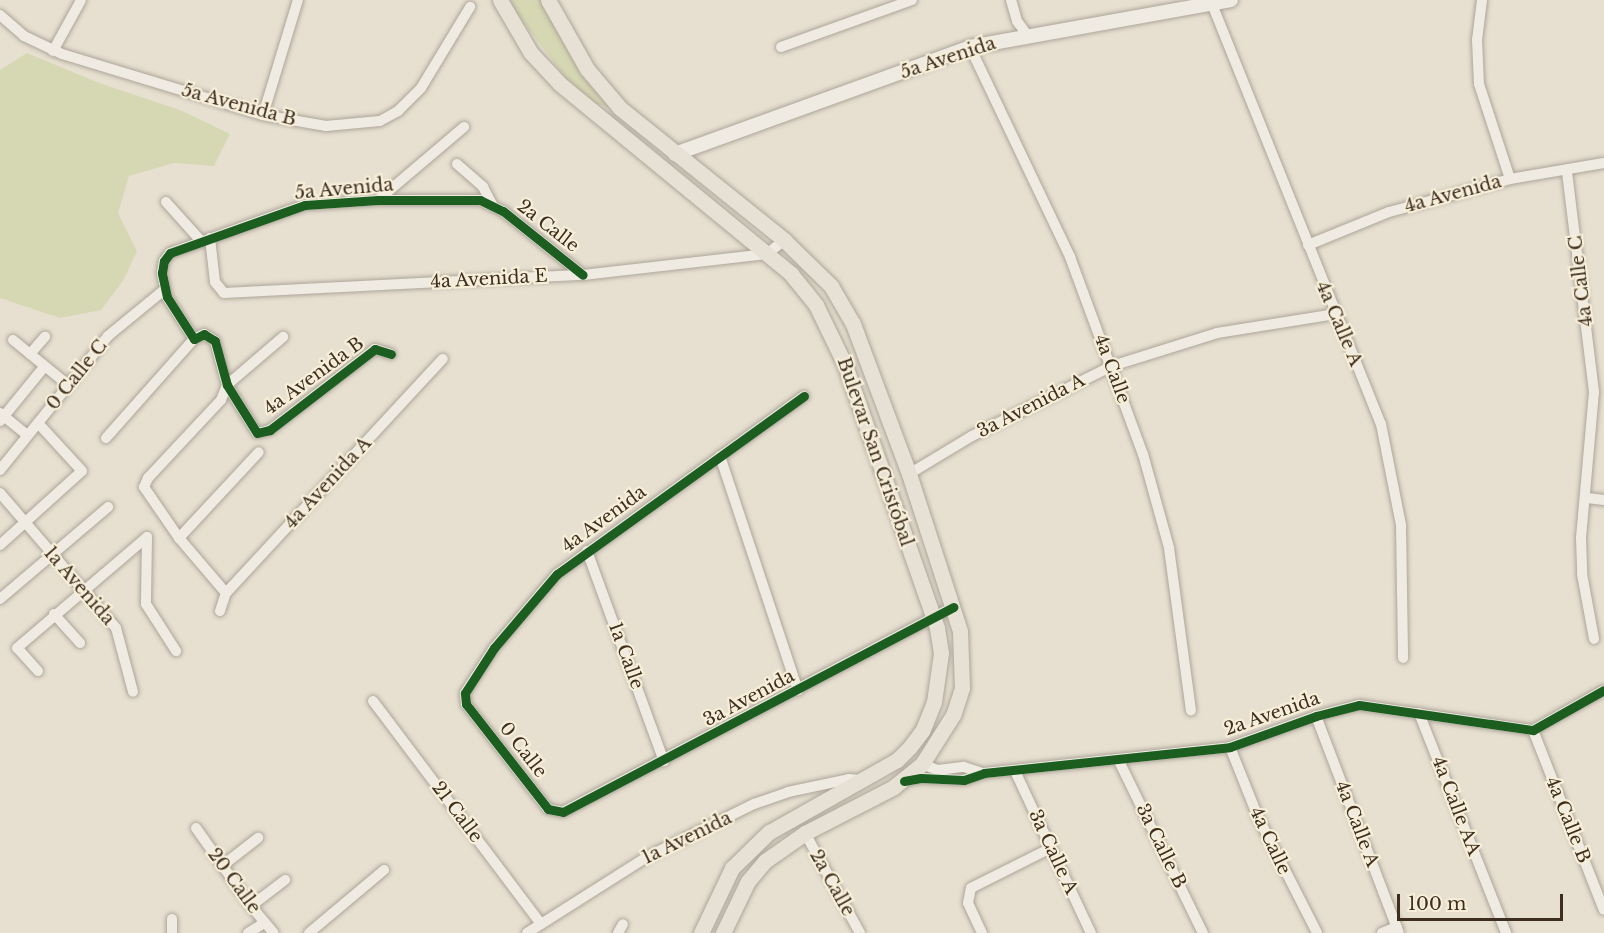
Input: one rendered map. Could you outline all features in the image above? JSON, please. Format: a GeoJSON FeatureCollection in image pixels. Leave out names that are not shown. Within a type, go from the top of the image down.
{"type":"FeatureCollection","features":[{"type":"Feature","properties":{"kind":"main road","name":"Bulevar San Cristóbal"},"geometry":{"type":"LineString","coordinates":[[500,0],[531,53],[589,108],[797,282],[833,333],[933,617],[941,653],[927,721],[897,760],[769,832],[732,868],[701,933]]}},
{"type":"Feature","properties":{"kind":"main road","name":"Bulevar San Cristóbal"},"geometry":{"type":"LineString","coordinates":[[548,0],[587,69],[620,108],[784,240],[831,286],[853,324],[909,474],[954,607],[964,660],[962,688],[953,715],[922,764],[904,781],[782,847],[748,881],[723,933]]}},
{"type":"Feature","properties":{"kind":"main road"},"geometry":{"type":"LineString","coordinates":[[589,108],[617,120],[660,156],[675,154]]}},
{"type":"Feature","properties":{"kind":"street"},"geometry":{"type":"LineString","coordinates":[[0,15],[24,36],[57,53],[81,0]]}},
{"type":"Feature","properties":{"kind":"street"},"geometry":{"type":"LineString","coordinates":[[263,115],[298,0]]}},
{"type":"Feature","properties":{"kind":"street"},"geometry":{"type":"LineString","coordinates":[[781,47],[912,0]]}},
{"type":"Feature","properties":{"kind":"street"},"geometry":{"type":"LineString","coordinates":[[1011,0],[1017,21],[1027,35]]}},
{"type":"Feature","properties":{"kind":"street","name":"5a Avenida"},"geometry":{"type":"LineString","coordinates":[[675,154],[970,47],[1231,0]]}},
{"type":"Feature","properties":{"kind":"street"},"geometry":{"type":"LineString","coordinates":[[1482,0],[1477,39],[1479,84],[1510,179]]}},
{"type":"Feature","properties":{"kind":"street","name":"4a Calle A"},"geometry":{"type":"LineString","coordinates":[[1212,4],[1381,424],[1396,488],[1405,590],[1403,658]]}},
{"type":"Feature","properties":{"kind":"street","name":"5a Avenida B"},"geometry":{"type":"LineString","coordinates":[[57,53],[263,115],[326,126],[380,121],[398,111],[421,88],[470,7]]}},
{"type":"Feature","properties":{"kind":"street","name":"4a Calle"},"geometry":{"type":"LineString","coordinates":[[970,47],[1047,204],[1112,366],[1143,454],[1169,548],[1191,711]]}},
{"type":"Feature","properties":{"kind":"street"},"geometry":{"type":"LineString","coordinates":[[378,200],[464,127]]}},
{"type":"Feature","properties":{"kind":"street","name":"4a Avenida"},"geometry":{"type":"LineString","coordinates":[[1308,244],[1389,212],[1510,179],[1567,172],[1604,163]]}},
{"type":"Feature","properties":{"kind":"street"},"geometry":{"type":"LineString","coordinates":[[457,164],[483,187],[492,204]]}},
{"type":"Feature","properties":{"kind":"street","name":"4a Calle C"},"geometry":{"type":"LineString","coordinates":[[1567,172],[1594,392],[1582,574],[1594,639]]}},
{"type":"Feature","properties":{"kind":"street","name":"5a Avenida"},"geometry":{"type":"LineString","coordinates":[[164,290],[162,273],[170,253],[305,205],[378,200],[480,200],[492,204]]}},
{"type":"Feature","properties":{"kind":"street"},"geometry":{"type":"LineString","coordinates":[[166,202],[206,240]]}},
{"type":"Feature","properties":{"kind":"street","name":"2a Calle"},"geometry":{"type":"LineString","coordinates":[[492,204],[583,274]]}},
{"type":"Feature","properties":{"kind":"street","name":"4a Avenida E"},"geometry":{"type":"LineString","coordinates":[[206,240],[215,282],[224,293],[583,274],[766,254]]}},
{"type":"Feature","properties":{"kind":"street"},"geometry":{"type":"LineString","coordinates":[[766,254],[784,240]]}},
{"type":"Feature","properties":{"kind":"street"},"geometry":{"type":"LineString","coordinates":[[164,290],[194,339]]}},
{"type":"Feature","properties":{"kind":"street","name":"0 Calle C"},"geometry":{"type":"LineString","coordinates":[[0,470],[108,336],[164,290]]}},
{"type":"Feature","properties":{"kind":"street","name":"3a Avenida A"},"geometry":{"type":"LineString","coordinates":[[909,474],[972,436],[1112,366],[1217,333],[1335,314]]}},
{"type":"Feature","properties":{"kind":"street"},"geometry":{"type":"LineString","coordinates":[[106,438],[194,339],[204,334],[215,342],[226,385]]}},
{"type":"Feature","properties":{"kind":"street"},"geometry":{"type":"LineString","coordinates":[[30,354],[45,337]]}},
{"type":"Feature","properties":{"kind":"street"},"geometry":{"type":"LineString","coordinates":[[226,593],[178,538],[144,487],[148,478],[221,400],[226,385],[283,337]]}},
{"type":"Feature","properties":{"kind":"street"},"geometry":{"type":"LineString","coordinates":[[13,340],[44,368],[68,385]]}},
{"type":"Feature","properties":{"kind":"street","name":"4a Avenida B"},"geometry":{"type":"LineString","coordinates":[[226,385],[257,433],[270,430],[375,349],[391,354]]}},
{"type":"Feature","properties":{"kind":"street","name":"4a Avenida A"},"geometry":{"type":"LineString","coordinates":[[220,611],[226,593],[443,358]]}},
{"type":"Feature","properties":{"kind":"street"},"geometry":{"type":"LineString","coordinates":[[27,435],[1,417],[44,368]]}},
{"type":"Feature","properties":{"kind":"street","name":"4a Avenida"},"geometry":{"type":"LineString","coordinates":[[466,704],[465,693],[494,648],[557,574],[804,396]]}},
{"type":"Feature","properties":{"kind":"street"},"geometry":{"type":"LineString","coordinates":[[0,545],[82,471],[39,423]]}},
{"type":"Feature","properties":{"kind":"street"},"geometry":{"type":"LineString","coordinates":[[178,538],[259,452]]}},
{"type":"Feature","properties":{"kind":"street"},"geometry":{"type":"LineString","coordinates":[[720,456],[798,690]]}},
{"type":"Feature","properties":{"kind":"street","name":"1a Avenida"},"geometry":{"type":"LineString","coordinates":[[0,493],[116,628],[133,692]]}},
{"type":"Feature","properties":{"kind":"street"},"geometry":{"type":"LineString","coordinates":[[1587,498],[1604,500]]}},
{"type":"Feature","properties":{"kind":"street"},"geometry":{"type":"LineString","coordinates":[[0,600],[108,507]]}},
{"type":"Feature","properties":{"kind":"street"},"geometry":{"type":"LineString","coordinates":[[38,671],[17,648],[82,588],[147,537],[146,604],[176,651]]}},
{"type":"Feature","properties":{"kind":"street","name":"1a Calle"},"geometry":{"type":"LineString","coordinates":[[587,551],[664,761]]}},
{"type":"Feature","properties":{"kind":"street","name":"3a Avenida"},"geometry":{"type":"LineString","coordinates":[[556,813],[664,761],[954,607]]}},
{"type":"Feature","properties":{"kind":"street"},"geometry":{"type":"LineString","coordinates":[[54,614],[80,643]]}},
{"type":"Feature","properties":{"kind":"street"},"geometry":{"type":"LineString","coordinates":[[1533,730],[1604,690]]}},
{"type":"Feature","properties":{"kind":"street","name":"21 Calle"},"geometry":{"type":"LineString","coordinates":[[374,701],[540,923]]}},
{"type":"Feature","properties":{"kind":"street","name":"0 Calle"},"geometry":{"type":"LineString","coordinates":[[466,704],[548,809],[556,813]]}},
{"type":"Feature","properties":{"kind":"street","name":"2a Avenida"},"geometry":{"type":"LineString","coordinates":[[904,781],[921,778],[964,780],[984,773],[1230,747],[1316,716],[1359,705],[1533,730]]}},
{"type":"Feature","properties":{"kind":"street","name":"4a Calle AA"},"geometry":{"type":"LineString","coordinates":[[1419,713],[1506,933]]}},
{"type":"Feature","properties":{"kind":"street","name":"4a Calle A"},"geometry":{"type":"LineString","coordinates":[[1316,716],[1398,930]]}},
{"type":"Feature","properties":{"kind":"street","name":"4a Calle B"},"geometry":{"type":"LineString","coordinates":[[1533,730],[1604,910]]}},
{"type":"Feature","properties":{"kind":"street","name":"4a Calle"},"geometry":{"type":"LineString","coordinates":[[1230,747],[1258,817],[1317,933]]}},
{"type":"Feature","properties":{"kind":"street","name":"3a Calle B"},"geometry":{"type":"LineString","coordinates":[[1118,759],[1203,933]]}},
{"type":"Feature","properties":{"kind":"street","name":"2a Avenida"},"geometry":{"type":"LineString","coordinates":[[922,764],[938,770],[964,767],[984,773]]}},
{"type":"Feature","properties":{"kind":"street","name":"3a Calle A"},"geometry":{"type":"LineString","coordinates":[[1015,771],[1091,933]]}},
{"type":"Feature","properties":{"kind":"street","name":"1a Avenida"},"geometry":{"type":"LineString","coordinates":[[527,933],[645,858],[753,804],[788,792],[849,779],[861,781]]}},
{"type":"Feature","properties":{"kind":"street","name":"20 Calle"},"geometry":{"type":"LineString","coordinates":[[196,828],[250,906],[274,933]]}},
{"type":"Feature","properties":{"kind":"street","name":"2a Calle"},"geometry":{"type":"LineString","coordinates":[[805,833],[860,933]]}},
{"type":"Feature","properties":{"kind":"street"},"geometry":{"type":"LineString","coordinates":[[222,866],[258,838]]}},
{"type":"Feature","properties":{"kind":"street"},"geometry":{"type":"LineString","coordinates":[[982,933],[967,894],[971,888],[1052,848]]}},
{"type":"Feature","properties":{"kind":"street"},"geometry":{"type":"LineString","coordinates":[[309,933],[384,870]]}},
{"type":"Feature","properties":{"kind":"street"},"geometry":{"type":"LineString","coordinates":[[250,906],[285,880]]}},
{"type":"Feature","properties":{"kind":"street"},"geometry":{"type":"LineString","coordinates":[[172,920],[172,933]]}},
{"type":"Feature","properties":{"kind":"street"},"geometry":{"type":"LineString","coordinates":[[248,933],[264,923]]}},
{"type":"Feature","properties":{"kind":"street"},"geometry":{"type":"LineString","coordinates":[[1382,933],[1398,930]]}},
{"type":"Feature","properties":{"kind":"green space"},"geometry":{"type":"Polygon","coordinates":[[[506,0],[543,0],[609,108],[595,103],[566,78],[506,0]]]}},
{"type":"Feature","properties":{"kind":"green space"},"geometry":{"type":"Polygon","coordinates":[[[27,53],[99,83],[180,110],[230,134],[214,166],[174,163],[129,176],[118,213],[137,251],[123,281],[101,310],[60,318],[0,298],[0,70],[27,53]]]}},
{"type":"Feature","properties":{"kind":"cycle path"},"geometry":{"type":"LineString","coordinates":[[391,354],[375,349],[270,430],[257,433],[227,385],[215,341],[204,334],[194,339],[167,297],[162,273],[164,261],[170,253],[305,205],[378,200],[480,200],[503,211],[583,275]]}},
{"type":"Feature","properties":{"kind":"cycle path"},"geometry":{"type":"LineString","coordinates":[[804,396],[557,574],[494,648],[465,693],[466,704],[548,809],[563,812],[954,607]]}},
{"type":"Feature","properties":{"kind":"cycle path"},"geometry":{"type":"LineString","coordinates":[[904,781],[921,778],[964,780],[984,773],[1230,747],[1316,716],[1359,705],[1533,730],[1604,690]]}}]}
